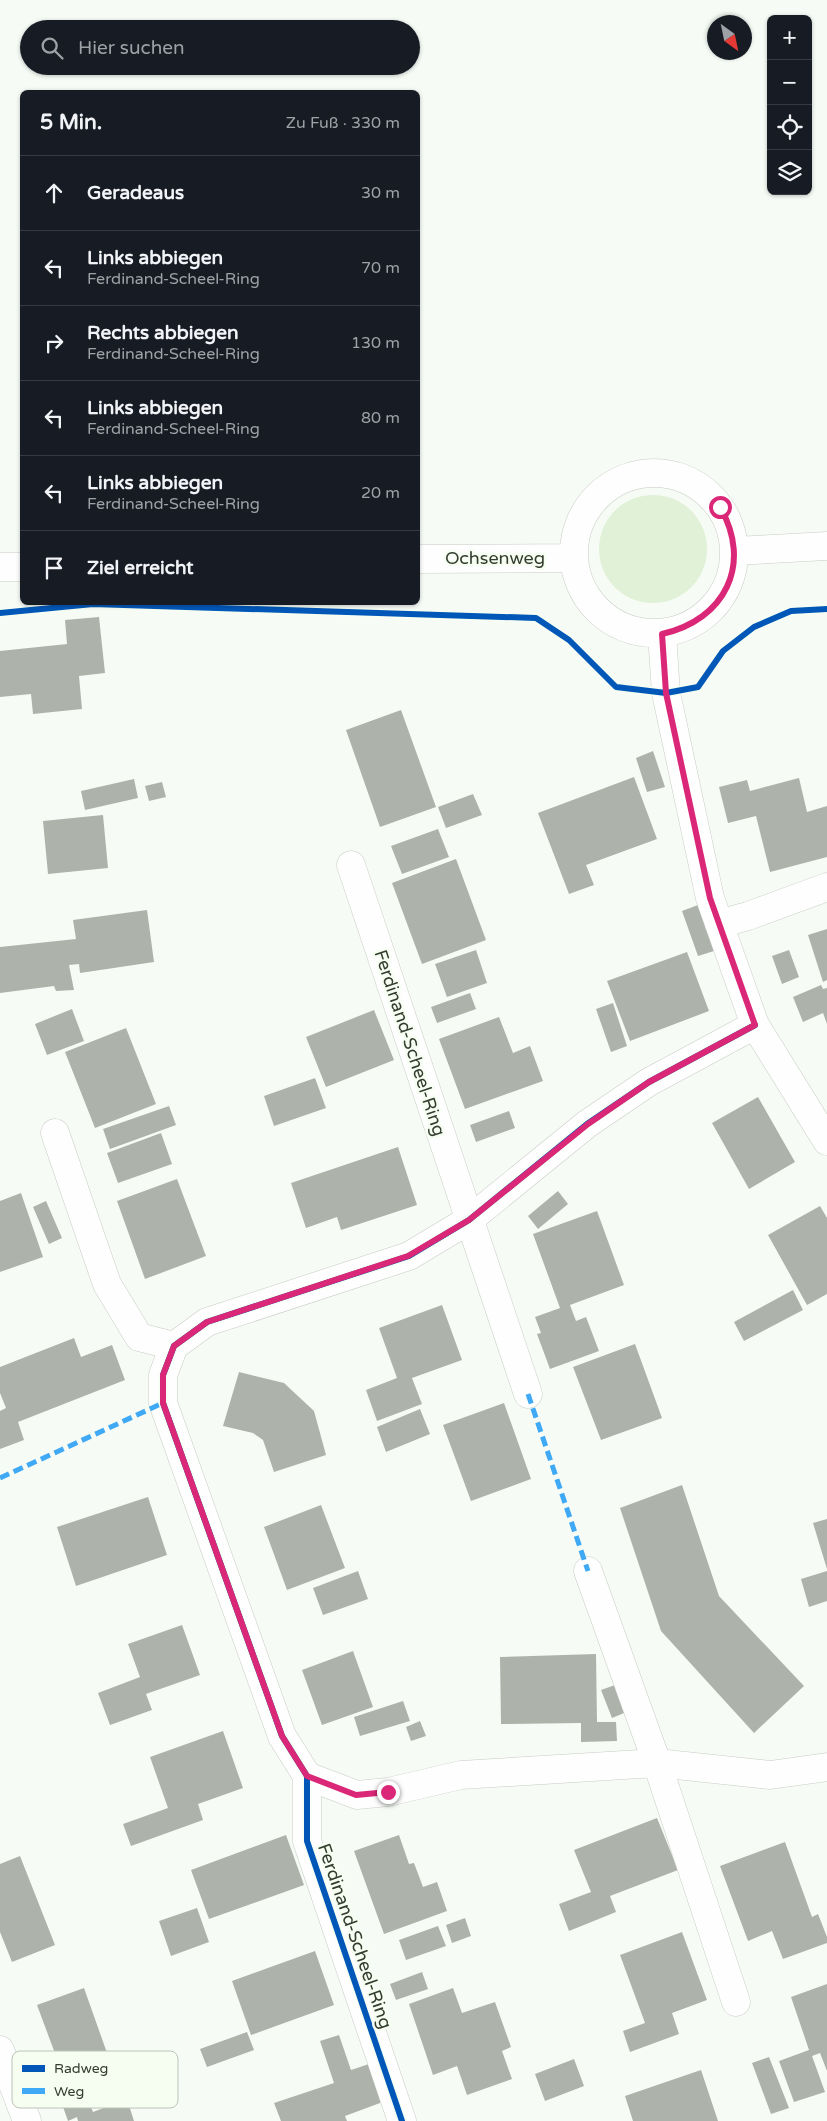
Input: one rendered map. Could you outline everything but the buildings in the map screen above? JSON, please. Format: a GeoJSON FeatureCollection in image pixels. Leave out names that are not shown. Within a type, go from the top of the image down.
{"type":"FeatureCollection","features":[{"type":"Feature","properties":{"kind":"street"},"geometry":{"type":"LineString","coordinates":[[644,473],[664,474],[683,478],[700,487],[711,496],[727,519],[735,551],[728,586],[709,613],[694,623],[662,634],[640,633],[625,629],[599,612],[588,601],[580,587],[573,558],[575,537],[582,518],[592,501],[608,487],[625,478],[644,473]]}},
{"type":"Feature","properties":{"kind":"street"},"geometry":{"type":"LineString","coordinates":[[735,551],[827,546]]}},
{"type":"Feature","properties":{"kind":"street","name":"Ochsenweg"},"geometry":{"type":"LineString","coordinates":[[420,559],[573,558]]}},
{"type":"Feature","properties":{"kind":"street"},"geometry":{"type":"LineString","coordinates":[[0,567],[20,567]]}},
{"type":"Feature","properties":{"kind":"street"},"geometry":{"type":"LineString","coordinates":[[662,634],[666,693],[710,898],[755,1025],[827,1141]]}},
{"type":"Feature","properties":{"kind":"street","name":"Ferdinand-Scheel-Ring"},"geometry":{"type":"LineString","coordinates":[[350,865],[528,1394]]}},
{"type":"Feature","properties":{"kind":"street"},"geometry":{"type":"LineString","coordinates":[[719,924],[748,916],[827,887]]}},
{"type":"Feature","properties":{"kind":"street"},"geometry":{"type":"LineString","coordinates":[[755,1025],[649,1082],[588,1124],[469,1220],[408,1256],[207,1322],[174,1346],[163,1375],[163,1403],[282,1736],[307,1776],[356,1795],[388,1792],[461,1776],[657,1763],[770,1775],[827,1767]]}},
{"type":"Feature","properties":{"kind":"street"},"geometry":{"type":"LineString","coordinates":[[55,1133],[107,1284],[138,1337],[174,1346]]}},
{"type":"Feature","properties":{"kind":"street"},"geometry":{"type":"LineString","coordinates":[[588,1571],[657,1763],[736,2002]]}},
{"type":"Feature","properties":{"kind":"street","name":"Ferdinand-Scheel-Ring"},"geometry":{"type":"LineString","coordinates":[[307,1776],[307,1841],[402,2121]]}},
{"type":"Feature","properties":{"kind":"street"},"geometry":{"type":"LineString","coordinates":[[0,2050],[12,2082]]}},
{"type":"Feature","properties":{"kind":"street"},"geometry":{"type":"LineString","coordinates":[[22,2108],[27,2121]]}},
{"type":"Feature","properties":{"kind":"green space"},"geometry":{"type":"Polygon","coordinates":[[[653,495],[674,499],[691,511],[703,528],[707,549],[703,570],[691,587],[674,599],[653,603],[632,599],[615,587],[603,570],[599,549],[603,528],[615,511],[632,499],[653,495]]]}},
{"type":"Feature","properties":{"kind":"marked path"},"geometry":{"type":"LineString","coordinates":[[528,1394],[588,1571]]}},
{"type":"Feature","properties":{"kind":"marked path"},"geometry":{"type":"LineString","coordinates":[[0,1478],[163,1403]]}},
{"type":"Feature","properties":{"kind":"cycle path"},"geometry":{"type":"LineString","coordinates":[[0,613],[83,605]]}},
{"type":"Feature","properties":{"kind":"cycle path"},"geometry":{"type":"LineString","coordinates":[[125,605],[536,618],[569,640],[616,687],[666,693],[698,687],[723,651],[754,627],[791,611],[827,609]]}},
{"type":"Feature","properties":{"kind":"cycle path"},"geometry":{"type":"LineString","coordinates":[[402,2121],[307,1841],[307,1776],[282,1736],[163,1403],[163,1375],[174,1346],[207,1322],[409,1256],[469,1220],[587,1124],[649,1082],[755,1025]]}},
{"type":"Feature","properties":{"kind":"route"},"geometry":{"type":"LineString","coordinates":[[388,1792],[356,1795],[307,1776],[282,1736],[163,1403],[163,1375],[174,1346],[207,1322],[408,1256],[469,1220],[588,1124],[649,1082],[755,1025],[710,898],[666,693],[662,634],[694,623],[709,613],[728,586],[735,551],[727,519],[720,507]]}}]}
